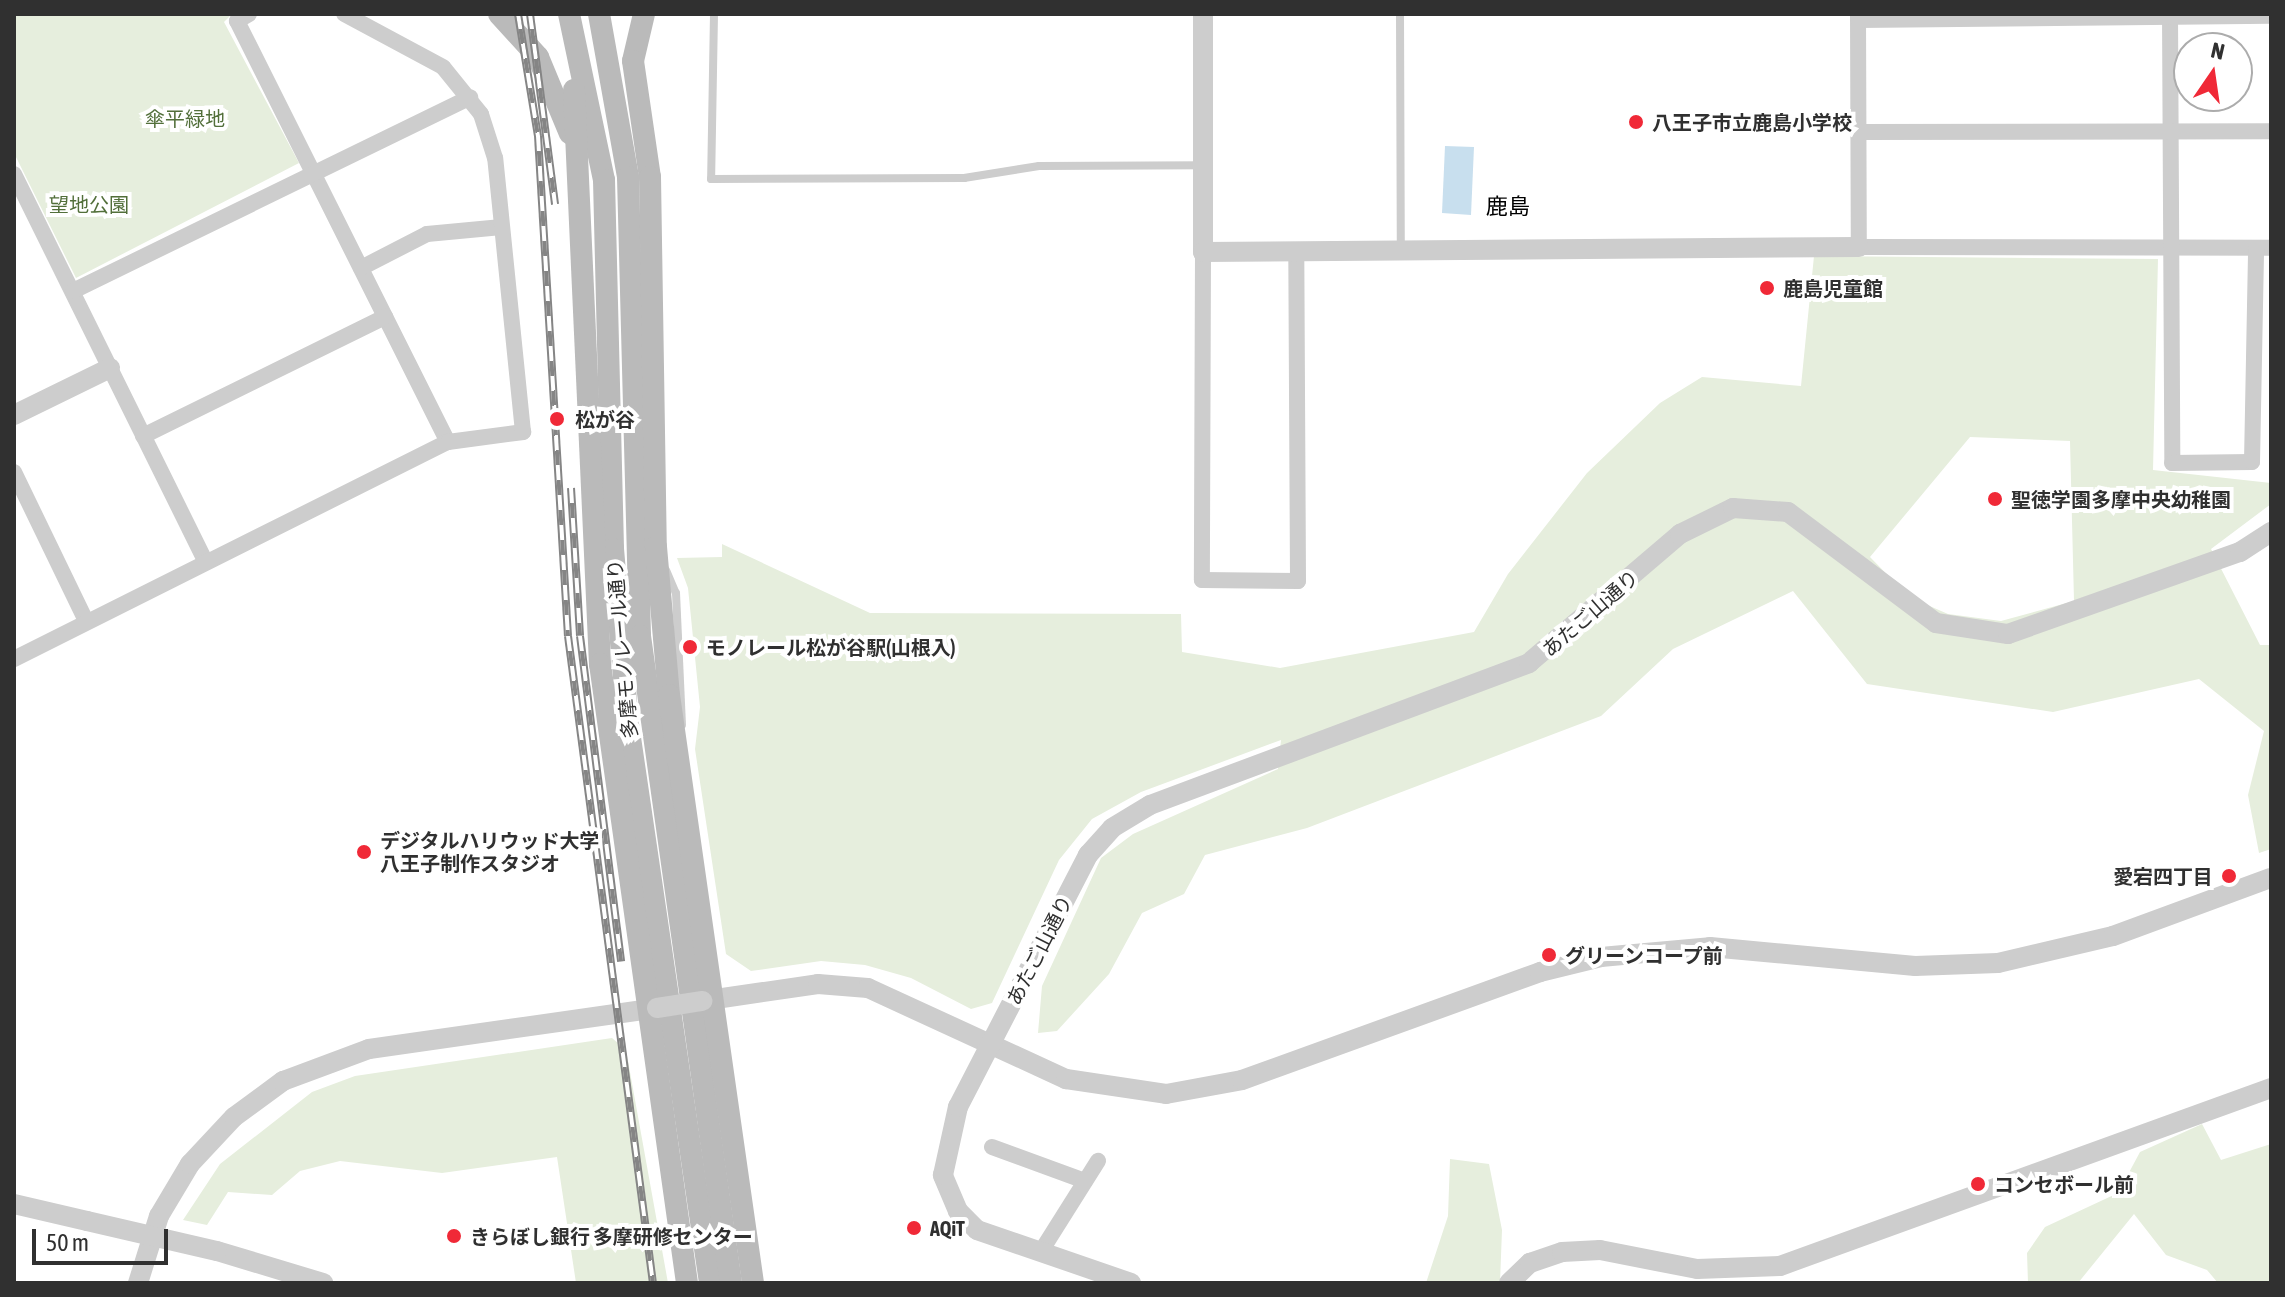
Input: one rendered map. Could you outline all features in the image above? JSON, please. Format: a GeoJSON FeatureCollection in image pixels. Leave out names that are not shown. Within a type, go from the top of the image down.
{"type":"FeatureCollection","features":[{"type":"Feature","properties":{"kind":"main road"},"geometry":{"type":"LineString","coordinates":[[499,14],[554,87],[582,182]]}},
{"type":"Feature","properties":{"kind":"main road"},"geometry":{"type":"LineString","coordinates":[[562,14],[582,182],[600,664],[652,1009],[687,1283]]}},
{"type":"Feature","properties":{"kind":"main road","name":"多摩モノレール通り"},"geometry":{"type":"LineString","coordinates":[[569,14],[604,180],[613,549],[628,724],[710,1283]]}},
{"type":"Feature","properties":{"kind":"main road","name":"多摩モノレール通り"},"geometry":{"type":"LineString","coordinates":[[599,14],[628,177],[640,636],[731,1283]]}},
{"type":"Feature","properties":{"kind":"main road"},"geometry":{"type":"LineString","coordinates":[[644,14],[633,61],[650,177],[656,547],[677,762],[708,1000],[753,1283]]}},
{"type":"Feature","properties":{"kind":"main road"},"geometry":{"type":"LineString","coordinates":[[628,177],[652,263]]}},
{"type":"Feature","properties":{"kind":"street"},"geometry":{"type":"LineString","coordinates":[[249,14],[237,21],[448,442]]}},
{"type":"Feature","properties":{"kind":"street"},"geometry":{"type":"LineString","coordinates":[[14,659],[448,442],[523,432],[495,158],[470,97],[443,67],[344,14]]}},
{"type":"Feature","properties":{"kind":"street"},"geometry":{"type":"LineString","coordinates":[[1203,14],[1202,580],[1298,581],[1296,251]]}},
{"type":"Feature","properties":{"kind":"street"},"geometry":{"type":"LineString","coordinates":[[1203,252],[1859,247],[2170,249],[2264,248],[2264,433],[2252,462],[2172,463],[2170,249],[2168,131],[2170,15]]}},
{"type":"Feature","properties":{"kind":"street"},"geometry":{"type":"LineString","coordinates":[[1859,247],[1858,17],[2271,16]]}},
{"type":"Feature","properties":{"kind":"street"},"geometry":{"type":"LineString","coordinates":[[73,291],[470,97]]}},
{"type":"Feature","properties":{"kind":"street"},"geometry":{"type":"LineString","coordinates":[[1857,132],[2271,131]]}},
{"type":"Feature","properties":{"kind":"street"},"geometry":{"type":"LineString","coordinates":[[14,174],[206,562]]}},
{"type":"Feature","properties":{"kind":"street"},"geometry":{"type":"LineString","coordinates":[[361,268],[427,234],[502,227]]}},
{"type":"Feature","properties":{"kind":"street"},"geometry":{"type":"LineString","coordinates":[[143,436],[385,317]]}},
{"type":"Feature","properties":{"kind":"street"},"geometry":{"type":"LineString","coordinates":[[14,415],[110,368]]}},
{"type":"Feature","properties":{"kind":"street"},"geometry":{"type":"LineString","coordinates":[[14,472],[86,621]]}},
{"type":"Feature","properties":{"kind":"street","name":"あたご山通り"},"geometry":{"type":"LineString","coordinates":[[1131,1283],[977,1230],[958,1211],[943,1175],[948,1129],[1088,855],[1112,828],[1150,805],[1529,663],[1708,517],[1733,508],[1788,512],[1906,607],[1936,623],[2008,634],[2240,552],[2271,532]]}},
{"type":"Feature","properties":{"kind":"street"},"geometry":{"type":"LineString","coordinates":[[138,1283],[159,1216],[190,1164],[234,1117],[283,1081],[369,1049],[818,984],[868,988],[991,1044],[1099,1088],[1190,1092],[1601,957],[1710,947],[1915,966],[1998,963],[2113,936],[2271,878]]}},
{"type":"Feature","properties":{"kind":"street"},"geometry":{"type":"LineString","coordinates":[[1509,1283],[1530,1263],[1562,1252],[1600,1250],[1697,1269],[1780,1266],[2271,1088]]}},
{"type":"Feature","properties":{"kind":"street"},"geometry":{"type":"LineString","coordinates":[[992,1147],[1085,1181]]}},
{"type":"Feature","properties":{"kind":"street"},"geometry":{"type":"LineString","coordinates":[[1040,1253],[1098,1161]]}},
{"type":"Feature","properties":{"kind":"street"},"geometry":{"type":"LineString","coordinates":[[14,1204],[217,1251],[323,1283]]}},
{"type":"Feature","properties":{"kind":"lane"},"geometry":{"type":"LineString","coordinates":[[714,14],[711,179],[964,178],[1039,166],[1203,165]]}},
{"type":"Feature","properties":{"kind":"lane"},"geometry":{"type":"LineString","coordinates":[[1400,14],[1401,251]]}},
{"type":"Feature","properties":{"kind":"green space","name":"傘平緑地"},"geometry":{"type":"Polygon","coordinates":[[[14,14],[232,14],[224,22],[299,163],[76,278],[14,153],[14,14]]]}},
{"type":"Feature","properties":{"kind":"green space"},"geometry":{"type":"Polygon","coordinates":[[[1814,256],[2158,259],[2153,470],[2271,483],[2271,504],[2211,549],[2260,645],[2271,645],[2271,849],[2259,853],[2248,795],[2264,731],[2199,679],[2053,712],[1867,684],[1793,591],[1673,649],[1601,716],[1307,828],[1205,855],[1184,894],[1142,913],[1109,974],[1057,1031],[1038,1033],[1042,986],[1101,858],[1133,834],[1278,769],[1281,740],[1141,792],[1092,819],[1059,860],[992,1003],[971,1009],[911,978],[865,965],[821,961],[751,971],[726,954],[695,749],[700,707],[688,588],[677,558],[722,557],[722,544],[870,613],[1181,614],[1182,652],[1280,668],[1474,632],[1508,574],[1587,473],[1660,403],[1702,377],[1801,386],[1814,256]],[[1970,437],[1870,557],[1909,597],[1948,614],[2001,621],[2074,601],[2070,441],[1970,437]]]}},
{"type":"Feature","properties":{"kind":"green space"},"geometry":{"type":"Polygon","coordinates":[[[612,1038],[626,1050],[668,1283],[576,1283],[557,1157],[442,1173],[340,1161],[300,1171],[272,1195],[228,1192],[207,1225],[183,1220],[220,1164],[312,1092],[355,1076],[612,1038]]]}},
{"type":"Feature","properties":{"kind":"green space"},"geometry":{"type":"Polygon","coordinates":[[[2202,1124],[2221,1160],[2271,1144],[2271,1283],[2218,1283],[2207,1270],[2166,1255],[2134,1214],[2078,1283],[2028,1283],[2027,1253],[2045,1227],[2118,1193],[2140,1152],[2202,1124]]]}},
{"type":"Feature","properties":{"kind":"green space"},"geometry":{"type":"Polygon","coordinates":[[[1450,1159],[1489,1164],[1502,1230],[1500,1283],[1426,1283],[1448,1216],[1450,1159]]]}},
{"type":"Feature","properties":{"kind":"water"},"geometry":{"type":"Polygon","coordinates":[[[1445,146],[1474,147],[1471,215],[1442,213],[1445,146]]]}},
{"type":"Feature","properties":{"kind":"railway"},"geometry":{"type":"LineString","coordinates":[[518,14],[538,136],[568,636],[653,1283]]}},
{"type":"Feature","properties":{"kind":"railway"},"geometry":{"type":"LineString","coordinates":[[530,14],[555,204]]}},
{"type":"Feature","properties":{"kind":"railway"},"geometry":{"type":"LineString","coordinates":[[571,488],[580,636],[621,961]]}},
{"type":"Feature","properties":{"kind":"place","name":"八王子市立鹿島小学校"},"geometry":{"type":"Point","coordinates":[1636,122]}},
{"type":"Feature","properties":{"kind":"place","name":"鹿島児童館"},"geometry":{"type":"Point","coordinates":[1767,288]}},
{"type":"Feature","properties":{"kind":"place","name":"松が谷"},"geometry":{"type":"Point","coordinates":[557,419]}},
{"type":"Feature","properties":{"kind":"place","name":"聖徳学園多摩中央幼稚園"},"geometry":{"type":"Point","coordinates":[1995,499]}},
{"type":"Feature","properties":{"kind":"place","name":"モノレール松が谷駅(山根入)"},"geometry":{"type":"Point","coordinates":[690,647]}},
{"type":"Feature","properties":{"kind":"place","name":"デジタルハリウッド大学 八王子制作スタジオ"},"geometry":{"type":"Point","coordinates":[364,852]}},
{"type":"Feature","properties":{"kind":"place","name":"愛宕四丁目"},"geometry":{"type":"Point","coordinates":[2229,876]}},
{"type":"Feature","properties":{"kind":"place","name":"グリーンコープ前"},"geometry":{"type":"Point","coordinates":[1549,955]}},
{"type":"Feature","properties":{"kind":"place","name":"コンセボール前"},"geometry":{"type":"Point","coordinates":[1978,1184]}},
{"type":"Feature","properties":{"kind":"place","name":"AQiT"},"geometry":{"type":"Point","coordinates":[914,1228]}},
{"type":"Feature","properties":{"kind":"place","name":"きらぼし銀行 多摩研修センター"},"geometry":{"type":"Point","coordinates":[454,1236]}},
{"type":"Feature","properties":{"kind":"district","name":"鹿島"},"geometry":{"type":"Point","coordinates":[1508,207]}},
{"type":"Feature","properties":{"kind":"park label","name":"望地公園"},"geometry":{"type":"Point","coordinates":[89,204]}}]}
